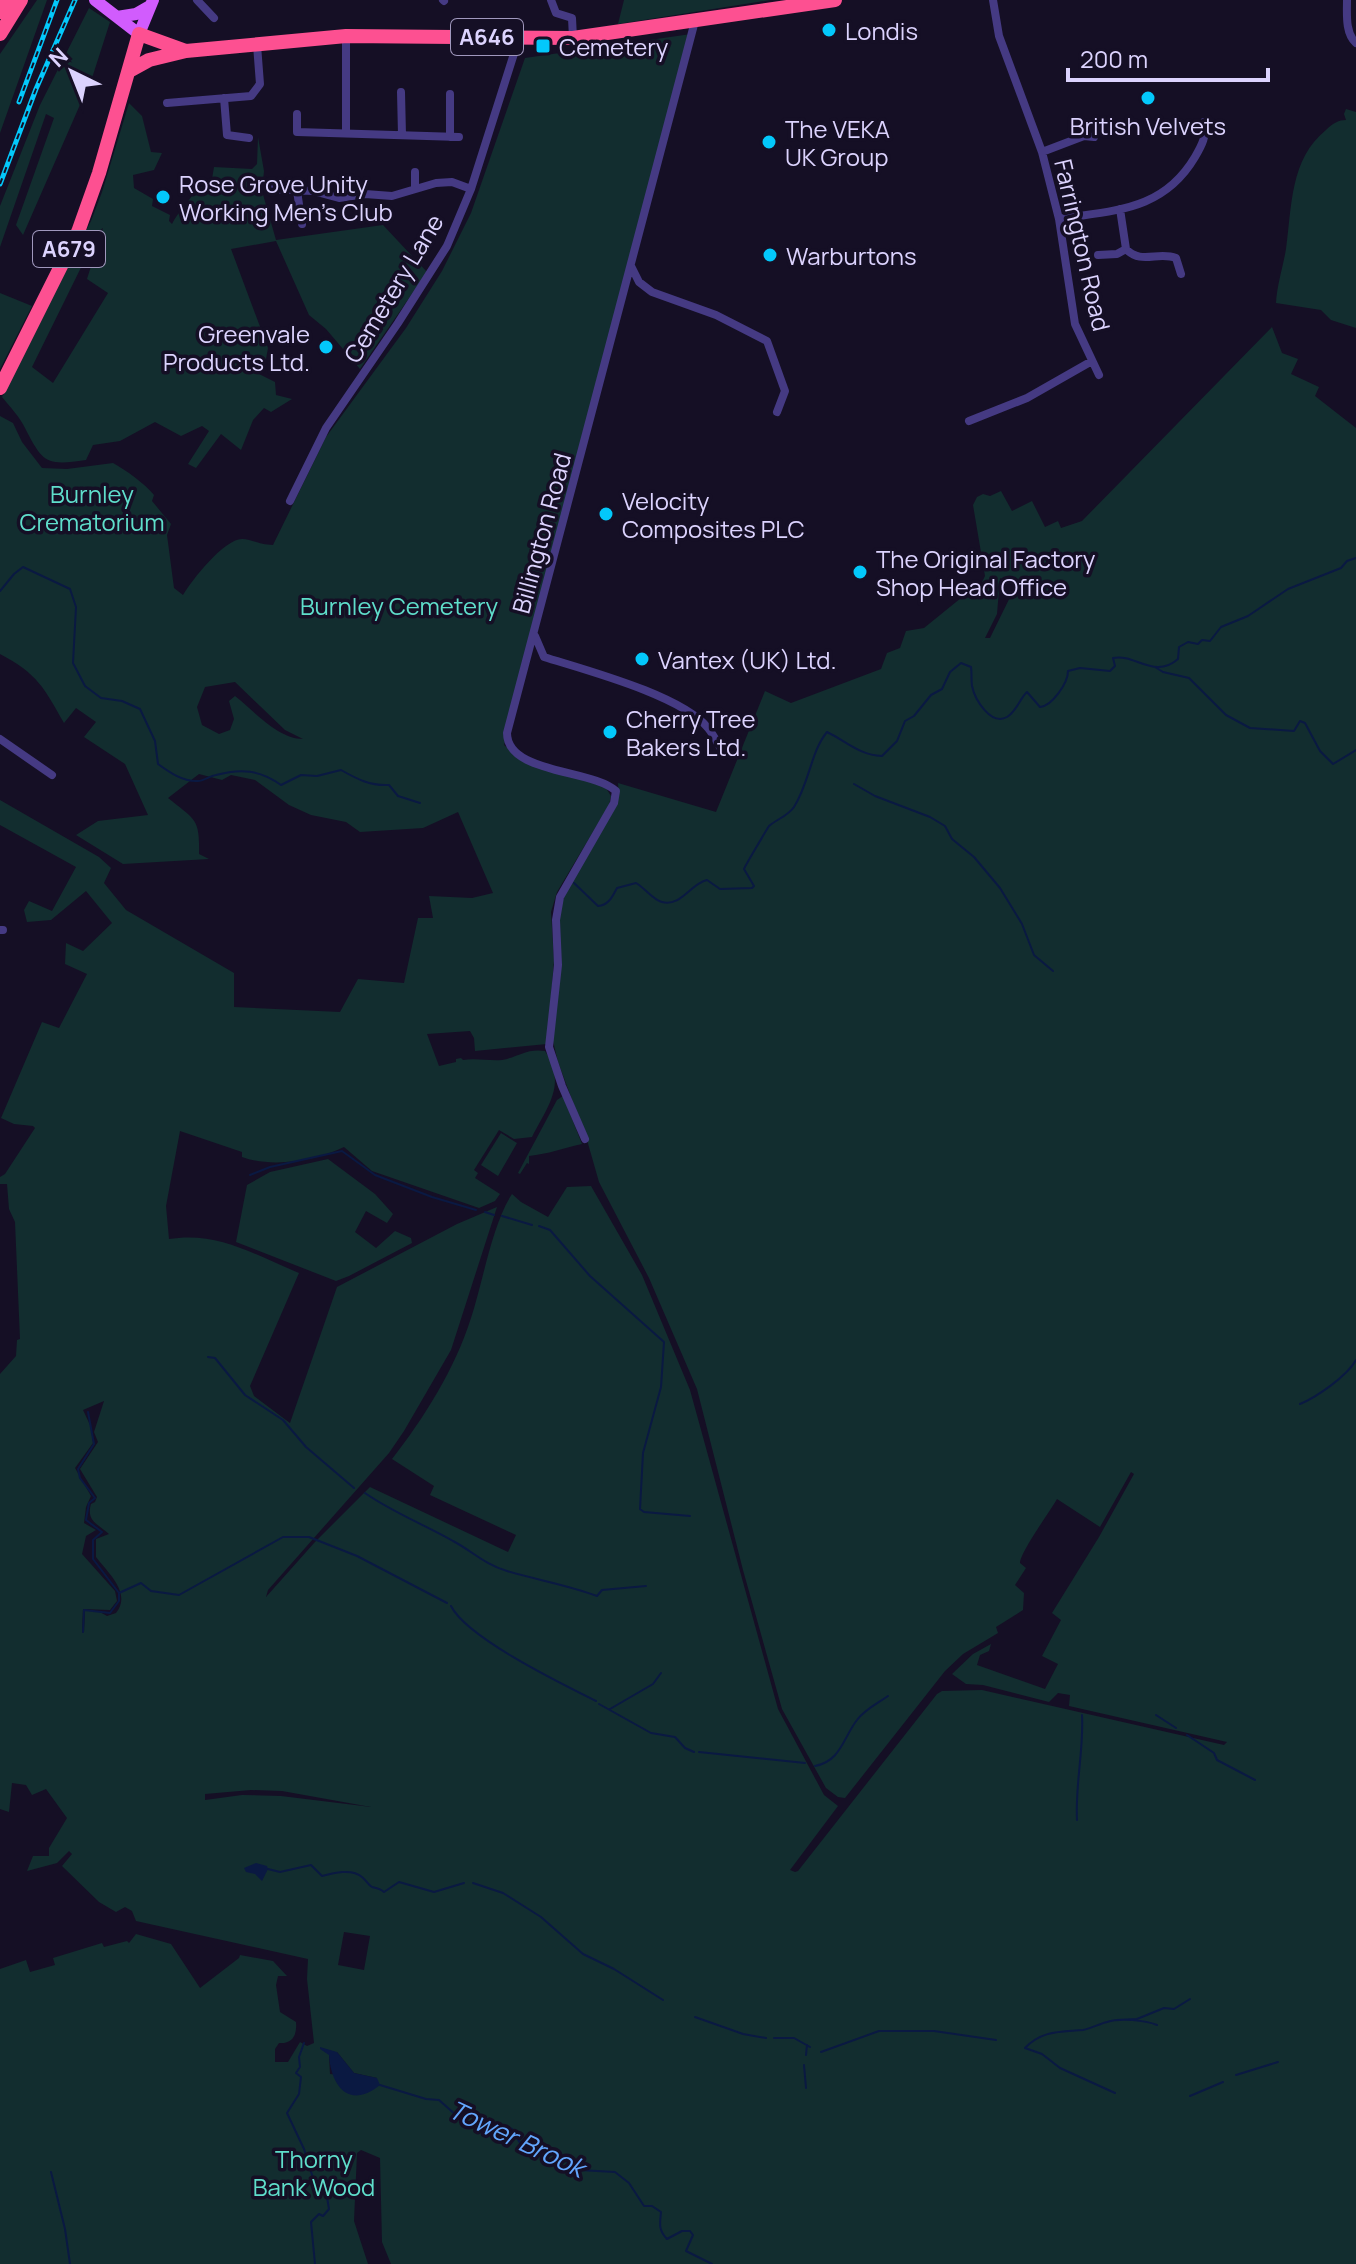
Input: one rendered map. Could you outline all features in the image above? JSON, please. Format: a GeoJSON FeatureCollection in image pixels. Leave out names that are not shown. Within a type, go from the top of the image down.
{"type":"FeatureCollection","features":[{"type":"Feature","properties":{"kind":"highway"},"geometry":{"type":"LineString","coordinates":[[0,12],[8,0]]}},
{"type":"Feature","properties":{"kind":"highway"},"geometry":{"type":"LineString","coordinates":[[0,34],[21,0]]}},
{"type":"Feature","properties":{"kind":"highway","name":"A646"},"geometry":{"type":"LineString","coordinates":[[139,34],[186,51],[346,36],[573,38],[695,21],[774,4],[835,0]]}},
{"type":"Feature","properties":{"kind":"highway","name":"A679"},"geometry":{"type":"LineString","coordinates":[[0,388],[78,232],[99,173],[139,34]]}},
{"type":"Feature","properties":{"kind":"highway"},"geometry":{"type":"LineString","coordinates":[[129,71],[149,60],[186,51]]}},
{"type":"Feature","properties":{"kind":"main road","name":"A646"},"geometry":{"type":"LineString","coordinates":[[95,0],[139,34]]}},
{"type":"Feature","properties":{"kind":"main road"},"geometry":{"type":"LineString","coordinates":[[116,16],[136,14],[152,3]]}},
{"type":"Feature","properties":{"kind":"main road","name":"A679"},"geometry":{"type":"LineString","coordinates":[[139,34],[152,3]]}},
{"type":"Feature","properties":{"kind":"street"},"geometry":{"type":"LineString","coordinates":[[197,0],[214,18]]}},
{"type":"Feature","properties":{"kind":"street"},"geometry":{"type":"LineString","coordinates":[[551,0],[556,13],[572,18],[573,38]]}},
{"type":"Feature","properties":{"kind":"street","name":"Farrington Road"},"geometry":{"type":"LineString","coordinates":[[993,0],[999,36],[1042,152],[1059,219],[1075,324],[1099,375]]}},
{"type":"Feature","properties":{"kind":"street"},"geometry":{"type":"LineString","coordinates":[[1347,0],[1347,23],[1352,40],[1356,43]]}},
{"type":"Feature","properties":{"kind":"street","name":"Billington Road"},"geometry":{"type":"LineString","coordinates":[[695,21],[535,635],[544,657],[660,697],[707,726],[721,749]]}},
{"type":"Feature","properties":{"kind":"street"},"geometry":{"type":"LineString","coordinates":[[346,36],[346,133]]}},
{"type":"Feature","properties":{"kind":"street","name":"Cemetery Lane"},"geometry":{"type":"LineString","coordinates":[[290,501],[326,428],[447,246],[471,189],[519,38]]}},
{"type":"Feature","properties":{"kind":"street"},"geometry":{"type":"LineString","coordinates":[[167,103],[251,96],[260,84],[257,45]]}},
{"type":"Feature","properties":{"kind":"street"},"geometry":{"type":"LineString","coordinates":[[401,92],[402,135]]}},
{"type":"Feature","properties":{"kind":"street"},"geometry":{"type":"LineString","coordinates":[[297,114],[297,132],[454,137],[450,94]]}},
{"type":"Feature","properties":{"kind":"street"},"geometry":{"type":"LineString","coordinates":[[224,98],[227,135],[249,138]]}},
{"type":"Feature","properties":{"kind":"street"},"geometry":{"type":"LineString","coordinates":[[1059,219],[1120,209],[1158,197],[1183,177],[1206,134],[1204,122]]}},
{"type":"Feature","properties":{"kind":"street"},"geometry":{"type":"LineString","coordinates":[[1042,152],[1084,136],[1094,137]]}},
{"type":"Feature","properties":{"kind":"street"},"geometry":{"type":"LineString","coordinates":[[415,172],[415,189]]}},
{"type":"Feature","properties":{"kind":"street"},"geometry":{"type":"LineString","coordinates":[[271,192],[313,191],[339,198],[365,194],[392,196],[436,183],[452,182],[471,189]]}},
{"type":"Feature","properties":{"kind":"street"},"geometry":{"type":"LineString","coordinates":[[297,191],[302,224]]}},
{"type":"Feature","properties":{"kind":"street"},"geometry":{"type":"LineString","coordinates":[[1120,209],[1126,249],[1140,258],[1170,255],[1176,258],[1181,274]]}},
{"type":"Feature","properties":{"kind":"street"},"geometry":{"type":"LineString","coordinates":[[1098,255],[1117,254],[1126,249]]}},
{"type":"Feature","properties":{"kind":"street"},"geometry":{"type":"LineString","coordinates":[[631,266],[639,282],[652,292],[716,315],[767,341],[785,391],[777,412]]}},
{"type":"Feature","properties":{"kind":"street","name":"Farrington Road"},"geometry":{"type":"LineString","coordinates":[[969,421],[1027,398],[1092,361]]}},
{"type":"Feature","properties":{"kind":"street"},"geometry":{"type":"LineString","coordinates":[[535,635],[507,733],[507,743],[529,761],[601,781],[616,791],[614,803],[560,897],[556,920],[558,965],[549,1047],[585,1139]]}},
{"type":"Feature","properties":{"kind":"street"},"geometry":{"type":"LineString","coordinates":[[0,739],[52,775]]}},
{"type":"Feature","properties":{"kind":"green space"},"geometry":{"type":"Polygon","coordinates":[[[37,0],[47,0],[0,133],[0,54],[37,0]]]}},
{"type":"Feature","properties":{"kind":"green space"},"geometry":{"type":"Polygon","coordinates":[[[624,0],[771,0],[618,24],[624,0]]]}},
{"type":"Feature","properties":{"kind":"green space"},"geometry":{"type":"Polygon","coordinates":[[[89,8],[110,22],[93,75],[23,235],[16,225],[54,118],[46,114],[0,247],[0,206],[40,105],[89,8]]]}},
{"type":"Feature","properties":{"kind":"green space"},"geometry":{"type":"Polygon","coordinates":[[[691,34],[504,745],[520,759],[604,785],[611,796],[609,805],[557,892],[551,912],[554,961],[547,1044],[475,1051],[470,1031],[427,1034],[439,1066],[461,1058],[502,1060],[539,1050],[545,1051],[551,1063],[555,1085],[553,1095],[532,1137],[514,1139],[499,1130],[474,1170],[478,1173],[475,1178],[500,1194],[495,1201],[479,1208],[372,1171],[344,1147],[307,1159],[267,1162],[242,1157],[242,1152],[180,1131],[166,1206],[169,1239],[187,1237],[220,1241],[299,1273],[250,1386],[254,1396],[290,1423],[337,1287],[457,1224],[497,1207],[451,1350],[404,1431],[389,1453],[268,1590],[266,1597],[370,1487],[508,1552],[516,1535],[430,1495],[434,1486],[392,1459],[427,1410],[456,1356],[471,1318],[499,1221],[512,1194],[548,1217],[567,1187],[591,1186],[642,1275],[690,1390],[778,1709],[824,1795],[838,1806],[790,1870],[798,1871],[942,1691],[982,1690],[1224,1745],[1227,1742],[1069,1706],[1070,1695],[1058,1693],[1049,1702],[983,1685],[966,1684],[952,1674],[973,1654],[991,1644],[989,1651],[980,1655],[977,1665],[1045,1689],[1058,1664],[1042,1656],[1061,1620],[1052,1613],[1099,1537],[1134,1474],[1131,1472],[1100,1527],[1057,1499],[1020,1563],[1026,1568],[1015,1585],[1024,1593],[1023,1610],[996,1627],[998,1633],[963,1654],[945,1671],[845,1798],[826,1788],[782,1709],[697,1389],[649,1278],[599,1182],[553,1041],[558,918],[564,897],[619,796],[618,783],[716,812],[765,691],[791,703],[881,669],[887,653],[900,648],[906,631],[924,628],[961,598],[979,588],[985,576],[973,505],[977,497],[1001,491],[1012,511],[1032,501],[1045,527],[1058,521],[1061,528],[1082,521],[1272,327],[1282,353],[1298,359],[1291,374],[1319,387],[1315,396],[1356,428],[1356,2264],[391,2264],[382,2242],[380,2158],[361,2150],[357,2153],[354,2221],[368,2264],[0,2264],[0,1969],[26,1960],[30,1972],[55,1965],[53,1958],[102,1943],[104,1947],[129,1943],[136,1934],[171,1944],[200,1988],[240,1955],[273,1961],[287,1976],[278,1976],[276,1985],[280,2012],[296,2022],[295,2035],[291,2040],[279,2043],[275,2049],[275,2062],[288,2062],[300,2042],[307,2046],[314,2043],[307,1979],[308,1959],[136,1921],[132,1911],[125,1907],[116,1912],[99,1902],[62,1866],[72,1854],[69,1851],[57,1863],[27,1871],[33,1856],[49,1856],[49,1848],[67,1818],[46,1789],[32,1795],[26,1785],[12,1783],[9,1812],[0,1809],[0,1374],[16,1356],[17,1340],[20,1339],[15,1222],[9,1209],[7,1184],[0,1184],[0,1177],[35,1128],[1,1118],[42,1022],[59,1028],[87,974],[65,964],[66,943],[83,951],[112,923],[86,891],[51,920],[27,922],[24,910],[29,901],[52,911],[76,867],[0,825],[0,800],[99,857],[111,868],[104,883],[126,910],[234,973],[234,1007],[340,1012],[358,979],[404,983],[418,918],[433,918],[429,896],[472,898],[493,893],[458,812],[423,828],[360,832],[346,822],[311,815],[289,805],[255,780],[231,775],[222,780],[199,774],[168,798],[194,821],[199,854],[209,859],[123,864],[76,835],[98,821],[148,815],[125,764],[84,737],[96,722],[76,708],[64,723],[32,675],[0,654],[0,416],[13,423],[22,442],[42,468],[67,469],[113,463],[150,491],[154,495],[152,501],[171,524],[167,535],[174,588],[183,595],[209,561],[235,541],[246,539],[273,545],[326,437],[406,328],[442,271],[471,213],[525,58],[691,34]],[[1000,578],[997,614],[985,638],[990,638],[1016,585],[1000,578]],[[235,682],[205,687],[197,707],[202,725],[219,734],[230,730],[234,719],[229,701],[235,696],[276,729],[303,739],[285,730],[235,682]],[[104,1401],[83,1410],[91,1427],[93,1443],[75,1468],[91,1496],[84,1523],[96,1530],[86,1536],[82,1554],[115,1591],[117,1601],[110,1610],[83,1609],[82,1633],[85,1611],[98,1611],[107,1616],[116,1613],[121,1598],[116,1584],[96,1557],[96,1539],[109,1534],[97,1525],[90,1514],[91,1504],[97,1497],[80,1469],[98,1442],[94,1432],[104,1401]],[[282,1791],[205,1794],[205,1800],[242,1795],[281,1796],[371,1807],[282,1791]],[[344,1932],[338,1965],[364,1970],[370,1936],[344,1932]],[[337,2052],[329,2055],[330,2074],[377,2078],[354,2073],[337,2052]]]}},
{"type":"Feature","properties":{"kind":"green space"},"geometry":{"type":"Polygon","coordinates":[[[129,103],[142,116],[151,152],[162,153],[154,170],[133,175],[134,188],[153,199],[152,206],[170,215],[172,224],[195,189],[212,179],[214,167],[252,169],[257,164],[258,137],[264,171],[262,191],[276,240],[383,225],[427,272],[360,369],[326,329],[309,315],[276,241],[231,249],[268,348],[266,359],[249,369],[275,382],[276,395],[292,399],[271,412],[264,408],[253,420],[241,450],[221,434],[196,468],[188,464],[209,431],[202,426],[181,436],[155,422],[120,441],[93,445],[86,460],[54,462],[36,449],[20,420],[2,397],[91,221],[129,103]],[[103,228],[32,367],[53,383],[108,293],[87,279],[103,228]]]}},
{"type":"Feature","properties":{"kind":"green space"},"geometry":{"type":"Polygon","coordinates":[[[1346,109],[1356,112],[1356,328],[1331,320],[1321,310],[1276,303],[1299,169],[1314,142],[1338,121],[1346,120],[1346,109]]]}},
{"type":"Feature","properties":{"kind":"green space"},"geometry":{"type":"Polygon","coordinates":[[[0,293],[32,306],[0,369],[0,293]]]}},
{"type":"Feature","properties":{"kind":"green space"},"geometry":{"type":"Polygon","coordinates":[[[563,1096],[582,1144],[529,1156],[529,1164],[518,1173],[557,1100],[563,1096]]]}},
{"type":"Feature","properties":{"kind":"green space"},"geometry":{"type":"Polygon","coordinates":[[[501,1133],[517,1143],[498,1176],[481,1165],[501,1133]]]}},
{"type":"Feature","properties":{"kind":"green space"},"geometry":{"type":"Polygon","coordinates":[[[328,1159],[375,1194],[393,1214],[387,1223],[366,1211],[355,1232],[376,1248],[395,1231],[411,1238],[412,1243],[336,1281],[236,1242],[247,1185],[270,1172],[328,1159]]]}},
{"type":"Feature","properties":{"kind":"water"},"geometry":{"type":"Polygon","coordinates":[[[256,1863],[268,1869],[262,1881],[244,1868],[256,1863]]]}},
{"type":"Feature","properties":{"kind":"water"},"geometry":{"type":"Polygon","coordinates":[[[320,2047],[337,2052],[354,2073],[377,2078],[380,2085],[359,2095],[344,2091],[333,2076],[329,2055],[320,2047]]]}},
{"type":"Feature","properties":{"kind":"waterway"},"geometry":{"type":"LineString","coordinates":[[574,883],[598,906],[608,902],[617,888],[636,883],[655,899],[669,903],[707,880],[720,889],[752,888],[754,886],[744,869],[769,826],[794,807],[817,748],[827,732],[860,750],[882,756],[897,741],[905,721],[914,716],[931,695],[942,689],[950,672],[961,663],[971,667],[976,698],[995,718],[1007,717],[1027,692],[1040,707],[1045,706],[1062,687],[1068,671],[1080,668],[1110,671],[1115,666],[1113,658],[1121,657],[1153,667],[1169,665],[1178,659],[1179,647],[1188,642],[1198,644],[1202,640],[1210,641],[1221,627],[1248,616],[1288,589],[1341,568],[1347,561],[1356,558]]}},
{"type":"Feature","properties":{"kind":"waterway"},"geometry":{"type":"LineString","coordinates":[[0,591],[23,567],[70,589],[76,607],[73,663],[85,686],[101,698],[122,701],[140,709],[155,741],[158,764],[176,776],[198,781],[242,771],[266,776],[281,785],[301,775],[317,776],[341,770],[370,783],[389,785],[398,796],[420,803]]}},
{"type":"Feature","properties":{"kind":"waterway"},"geometry":{"type":"LineString","coordinates":[[1155,667],[1189,678],[1226,715],[1250,728],[1294,731],[1300,721],[1305,723],[1320,751],[1333,764],[1356,750]]}},
{"type":"Feature","properties":{"kind":"waterway"},"geometry":{"type":"LineString","coordinates":[[854,784],[945,826],[952,839],[974,857],[1000,888],[1022,924],[1034,955],[1053,971]]}},
{"type":"Feature","properties":{"kind":"waterway"},"geometry":{"type":"LineString","coordinates":[[250,1175],[270,1167],[342,1151],[375,1175],[476,1210]]}},
{"type":"Feature","properties":{"kind":"waterway"},"geometry":{"type":"LineString","coordinates":[[485,1212],[494,1215]]}},
{"type":"Feature","properties":{"kind":"waterway"},"geometry":{"type":"LineString","coordinates":[[502,1216],[532,1225]]}},
{"type":"Feature","properties":{"kind":"waterway"},"geometry":{"type":"LineString","coordinates":[[539,1226],[550,1230],[590,1276],[664,1342],[661,1387],[643,1453],[640,1509],[644,1512],[690,1516]]}},
{"type":"Feature","properties":{"kind":"waterway"},"geometry":{"type":"LineString","coordinates":[[208,1357],[215,1358],[245,1395],[283,1420],[306,1447],[354,1488]]}},
{"type":"Feature","properties":{"kind":"waterway"},"geometry":{"type":"LineString","coordinates":[[1300,1404],[1331,1385],[1356,1360]]}},
{"type":"Feature","properties":{"kind":"waterway"},"geometry":{"type":"LineString","coordinates":[[83,1632],[84,1610],[110,1613],[119,1601],[119,1593],[93,1559],[93,1540],[102,1532],[86,1520],[89,1503],[95,1498],[80,1478],[78,1469],[94,1444],[88,1412]]}},
{"type":"Feature","properties":{"kind":"waterway"},"geometry":{"type":"LineString","coordinates":[[365,1493],[507,1571],[597,1596],[602,1590],[646,1586]]}},
{"type":"Feature","properties":{"kind":"waterway"},"geometry":{"type":"LineString","coordinates":[[119,1593],[141,1583],[151,1591],[179,1595],[283,1537],[309,1537],[357,1556],[447,1603]]}},
{"type":"Feature","properties":{"kind":"waterway"},"geometry":{"type":"LineString","coordinates":[[451,1606],[460,1619],[495,1646],[596,1701]]}},
{"type":"Feature","properties":{"kind":"waterway"},"geometry":{"type":"LineString","coordinates":[[610,1709],[653,1684],[661,1673]]}},
{"type":"Feature","properties":{"kind":"waterway"},"geometry":{"type":"LineString","coordinates":[[815,1766],[831,1759],[860,1716],[888,1696]]}},
{"type":"Feature","properties":{"kind":"waterway"},"geometry":{"type":"LineString","coordinates":[[599,1704],[651,1733],[675,1737],[685,1748],[694,1752]]}},
{"type":"Feature","properties":{"kind":"waterway"},"geometry":{"type":"LineString","coordinates":[[1077,1820],[1082,1715]]}},
{"type":"Feature","properties":{"kind":"waterway"},"geometry":{"type":"LineString","coordinates":[[1156,1715],[1176,1728]]}},
{"type":"Feature","properties":{"kind":"waterway"},"geometry":{"type":"LineString","coordinates":[[1187,1735],[1214,1753],[1217,1760],[1255,1780]]}},
{"type":"Feature","properties":{"kind":"waterway"},"geometry":{"type":"LineString","coordinates":[[699,1752],[805,1763]]}},
{"type":"Feature","properties":{"kind":"waterway"},"geometry":{"type":"LineString","coordinates":[[268,1869],[280,1872],[311,1865],[322,1876],[353,1873],[384,1892],[399,1882],[434,1892],[464,1883]]}},
{"type":"Feature","properties":{"kind":"waterway"},"geometry":{"type":"LineString","coordinates":[[473,1883],[503,1893],[541,1917],[583,1954],[614,1969],[663,2000]]}},
{"type":"Feature","properties":{"kind":"waterway"},"geometry":{"type":"LineString","coordinates":[[1117,2020],[1137,2019],[1164,2008],[1174,2009],[1190,1999]]}},
{"type":"Feature","properties":{"kind":"waterway"},"geometry":{"type":"LineString","coordinates":[[695,2017],[743,2034],[766,2038]]}},
{"type":"Feature","properties":{"kind":"waterway"},"geometry":{"type":"LineString","coordinates":[[1025,2048],[1045,2035],[1083,2030],[1112,2021],[1132,2020],[1157,2025]]}},
{"type":"Feature","properties":{"kind":"waterway"},"geometry":{"type":"LineString","coordinates":[[821,2052],[879,2031],[934,2031],[996,2040]]}},
{"type":"Feature","properties":{"kind":"waterway"},"geometry":{"type":"LineString","coordinates":[[774,2038],[794,2038],[810,2047]]}},
{"type":"Feature","properties":{"kind":"waterway"},"geometry":{"type":"LineString","coordinates":[[304,2043],[296,2073],[301,2077],[299,2094],[287,2113],[304,2149],[313,2178],[326,2191],[329,2209],[311,2222],[315,2264]]}},
{"type":"Feature","properties":{"kind":"waterway"},"geometry":{"type":"LineString","coordinates":[[806,2055],[807,2045]]}},
{"type":"Feature","properties":{"kind":"waterway"},"geometry":{"type":"LineString","coordinates":[[1025,2048],[1115,2093]]}},
{"type":"Feature","properties":{"kind":"waterway"},"geometry":{"type":"LineString","coordinates":[[1236,2075],[1278,2062]]}},
{"type":"Feature","properties":{"kind":"waterway"},"geometry":{"type":"LineString","coordinates":[[804,2065],[806,2088]]}},
{"type":"Feature","properties":{"kind":"waterway"},"geometry":{"type":"LineString","coordinates":[[1190,2096],[1223,2082]]}},
{"type":"Feature","properties":{"kind":"waterway","name":"Tower Brook"},"geometry":{"type":"LineString","coordinates":[[380,2085],[439,2100],[457,2116],[473,2111],[485,2120],[512,2129],[520,2143],[560,2157],[579,2170],[615,2172],[629,2183],[644,2206],[652,2206],[661,2212],[661,2229],[667,2239],[682,2231],[690,2231],[693,2235],[686,2251],[712,2264]]}},
{"type":"Feature","properties":{"kind":"waterway"},"geometry":{"type":"LineString","coordinates":[[51,2172],[70,2264]]}},
{"type":"Feature","properties":{"kind":"railway"},"geometry":{"type":"LineString","coordinates":[[19,102],[57,0]]}},
{"type":"Feature","properties":{"kind":"railway"},"geometry":{"type":"LineString","coordinates":[[0,184],[36,89],[75,0]]}},
{"type":"Feature","properties":{"kind":"place","name":"Londis"},"geometry":{"type":"Point","coordinates":[829,30]}},
{"type":"Feature","properties":{"kind":"place","name":"Cemetery"},"geometry":{"type":"Point","coordinates":[543,46]}},
{"type":"Feature","properties":{"kind":"place","name":"British Velvets"},"geometry":{"type":"Point","coordinates":[1148,98]}},
{"type":"Feature","properties":{"kind":"place","name":"The VEKA UK Group"},"geometry":{"type":"Point","coordinates":[769,142]}},
{"type":"Feature","properties":{"kind":"place","name":"Rose Grove Unity Working Men's Club"},"geometry":{"type":"Point","coordinates":[163,197]}},
{"type":"Feature","properties":{"kind":"place","name":"Warburtons"},"geometry":{"type":"Point","coordinates":[770,255]}},
{"type":"Feature","properties":{"kind":"place","name":"Greenvale Products Ltd."},"geometry":{"type":"Point","coordinates":[326,347]}},
{"type":"Feature","properties":{"kind":"place","name":"Velocity Composites PLC"},"geometry":{"type":"Point","coordinates":[606,514]}},
{"type":"Feature","properties":{"kind":"place","name":"The Original Factory Shop Head Office"},"geometry":{"type":"Point","coordinates":[860,572]}},
{"type":"Feature","properties":{"kind":"place","name":"Vantex (UK) Ltd."},"geometry":{"type":"Point","coordinates":[642,659]}},
{"type":"Feature","properties":{"kind":"place","name":"Cherry Tree Bakers Ltd."},"geometry":{"type":"Point","coordinates":[610,732]}},
{"type":"Feature","properties":{"kind":"park label","name":"Burnley Crematorium"},"geometry":{"type":"Point","coordinates":[92,507]}},
{"type":"Feature","properties":{"kind":"park label","name":"Burnley Cemetery"},"geometry":{"type":"Point","coordinates":[399,605]}},
{"type":"Feature","properties":{"kind":"park label","name":"Thorny Bank Wood"},"geometry":{"type":"Point","coordinates":[314,2172]}}]}
